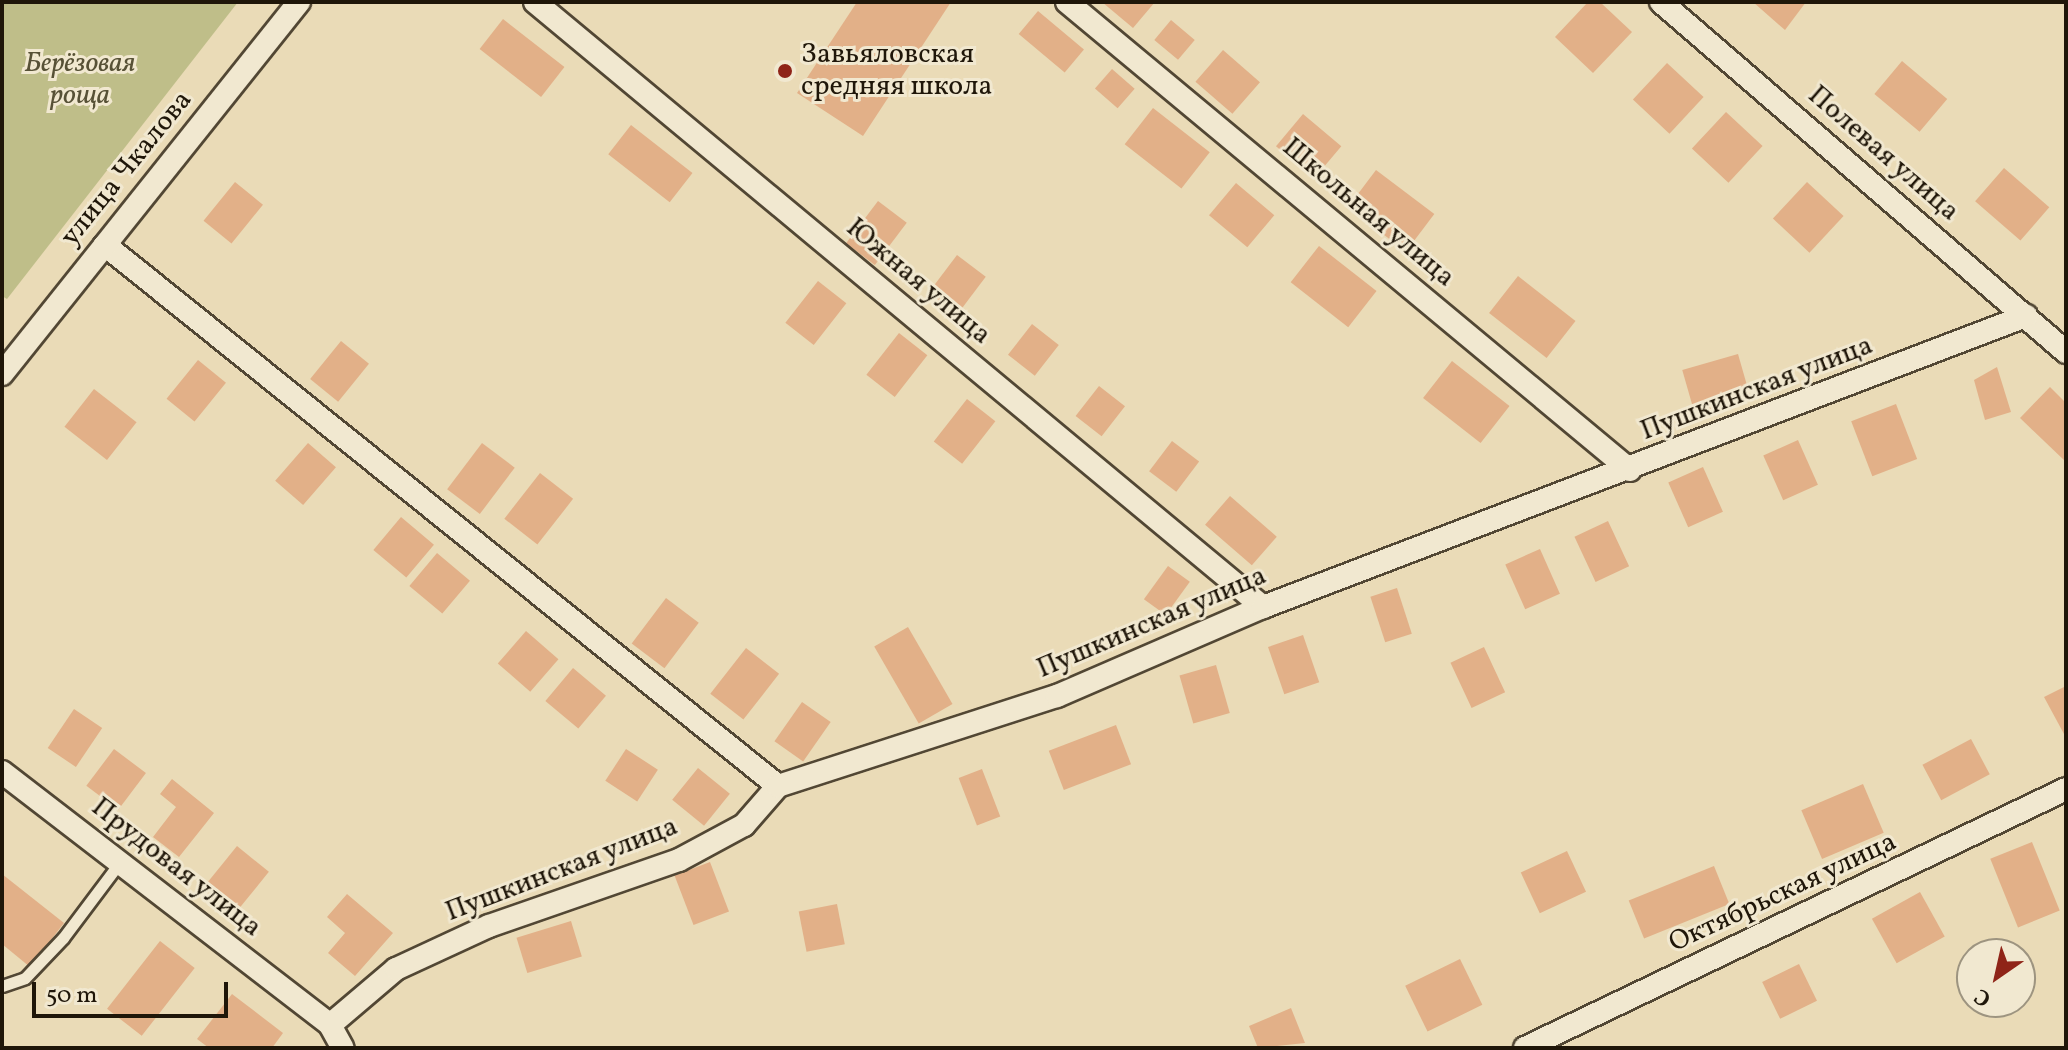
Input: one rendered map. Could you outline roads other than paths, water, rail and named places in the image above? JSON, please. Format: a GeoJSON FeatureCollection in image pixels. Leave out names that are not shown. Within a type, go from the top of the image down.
{"type":"FeatureCollection","features":[{"type":"Feature","properties":{"kind":"street","name":"улица Чкалова"},"geometry":{"type":"LineString","coordinates":[[2,374],[299,2]]}},
{"type":"Feature","properties":{"kind":"street","name":"Южная улица"},"geometry":{"type":"LineString","coordinates":[[535,2],[1263,607]]}},
{"type":"Feature","properties":{"kind":"street","name":"Школьная улица"},"geometry":{"type":"LineString","coordinates":[[1067,2],[1630,470]]}},
{"type":"Feature","properties":{"kind":"street","name":"Полевая улица"},"geometry":{"type":"LineString","coordinates":[[1661,2],[2066,352]]}},
{"type":"Feature","properties":{"kind":"street"},"geometry":{"type":"LineString","coordinates":[[105,245],[778,786]]}},
{"type":"Feature","properties":{"kind":"street","name":"Пушкинская улица"},"geometry":{"type":"LineString","coordinates":[[330,1025],[396,969],[489,926],[679,860],[744,825],[778,786],[1057,696],[1263,607],[1630,470],[2026,316]]}},
{"type":"Feature","properties":{"kind":"street","name":"Прудовая улица"},"geometry":{"type":"LineString","coordinates":[[2,772],[330,1025],[343,1048]]}},
{"type":"Feature","properties":{"kind":"street","name":"Октябрьская улица"},"geometry":{"type":"LineString","coordinates":[[1525,1048],[2066,789]]}},
{"type":"Feature","properties":{"kind":"lane"},"geometry":{"type":"LineString","coordinates":[[2,986],[25,978],[63,938],[120,862]]}},
{"type":"Feature","properties":{"kind":"place","name":"Завьяловская средняя школа"},"geometry":{"type":"Point","coordinates":[785,71]}},
{"type":"Feature","properties":{"kind":"park label","name":"Берёзовая роща"},"geometry":{"type":"Point","coordinates":[80,80]}}]}
